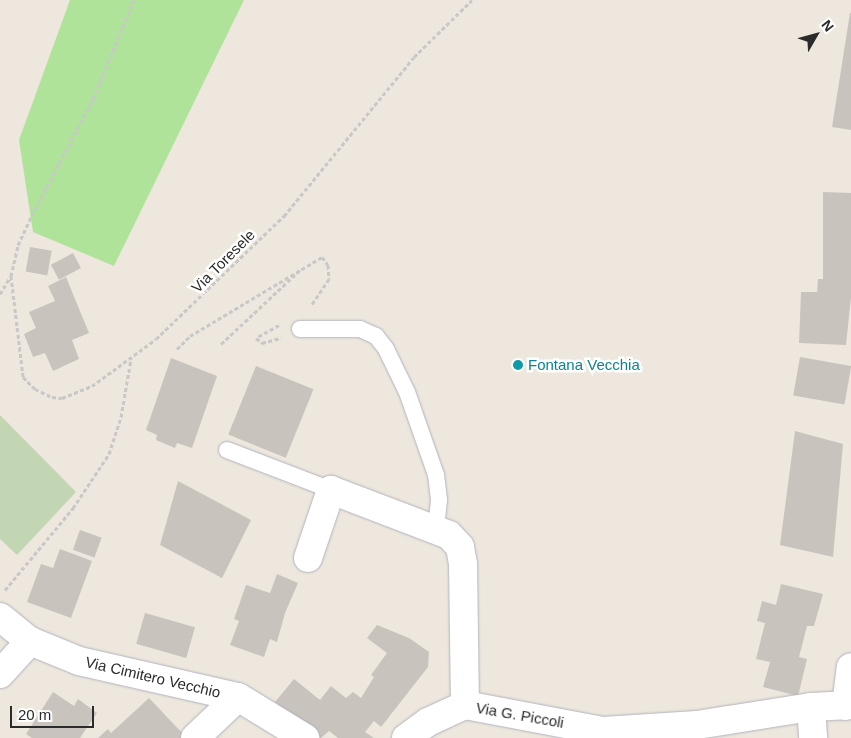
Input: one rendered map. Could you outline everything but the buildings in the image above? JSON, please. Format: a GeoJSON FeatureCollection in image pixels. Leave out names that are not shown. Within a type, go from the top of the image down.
{"type":"FeatureCollection","features":[{"type":"Feature","properties":{"kind":"street"},"geometry":{"type":"LineString","coordinates":[[308,558],[331,490],[449,535],[460,547],[463,564],[465,705]]}},
{"type":"Feature","properties":{"kind":"street","name":"Via Cimitero Vecchio"},"geometry":{"type":"LineString","coordinates":[[0,617],[30,641],[79,660],[238,697],[306,738]]}},
{"type":"Feature","properties":{"kind":"street"},"geometry":{"type":"LineString","coordinates":[[0,674],[30,641]]}},
{"type":"Feature","properties":{"kind":"street"},"geometry":{"type":"LineString","coordinates":[[848,705],[851,667]]}},
{"type":"Feature","properties":{"kind":"street"},"geometry":{"type":"LineString","coordinates":[[195,738],[238,697]]}},
{"type":"Feature","properties":{"kind":"street","name":"Via G. Piccoli"},"geometry":{"type":"LineString","coordinates":[[406,738],[428,722],[465,705],[603,730],[697,725],[811,707],[848,705]]}},
{"type":"Feature","properties":{"kind":"street"},"geometry":{"type":"LineString","coordinates":[[811,707],[813,738]]}},
{"type":"Feature","properties":{"kind":"lane"},"geometry":{"type":"LineString","coordinates":[[297,321],[360,329],[376,336],[386,349],[407,392],[436,475],[439,500],[436,530]]}},
{"type":"Feature","properties":{"kind":"lane"},"geometry":{"type":"LineString","coordinates":[[227,450],[331,490]]}},
{"type":"Feature","properties":{"kind":"path","name":"Via Toresele"},"geometry":{"type":"LineString","coordinates":[[134,0],[93,99],[18,245],[11,276],[20,371],[35,389],[62,398],[92,386],[131,359],[190,308],[284,216],[421,50],[472,0]]}},
{"type":"Feature","properties":{"kind":"path"},"geometry":{"type":"LineString","coordinates":[[177,349],[190,336],[304,265],[322,257],[330,273],[327,286],[297,321],[266,342],[258,341],[256,338],[261,333],[297,321]]}},
{"type":"Feature","properties":{"kind":"path"},"geometry":{"type":"LineString","coordinates":[[221,344],[304,265]]}},
{"type":"Feature","properties":{"kind":"path","name":"Via Toresele"},"geometry":{"type":"LineString","coordinates":[[0,294],[11,276]]}},
{"type":"Feature","properties":{"kind":"path"},"geometry":{"type":"LineString","coordinates":[[0,596],[73,508],[109,454],[121,417],[131,359]]}},
{"type":"Feature","properties":{"kind":"green space"},"geometry":{"type":"Polygon","coordinates":[[[70,0],[244,0],[114,266],[33,232],[19,140],[70,0]]]}},
{"type":"Feature","properties":{"kind":"green space"},"geometry":{"type":"Polygon","coordinates":[[[0,415],[76,492],[17,555],[0,539],[0,415]]]}},
{"type":"Feature","properties":{"kind":"place","name":"Fontana Vecchia"},"geometry":{"type":"Point","coordinates":[518,365]}}]}
